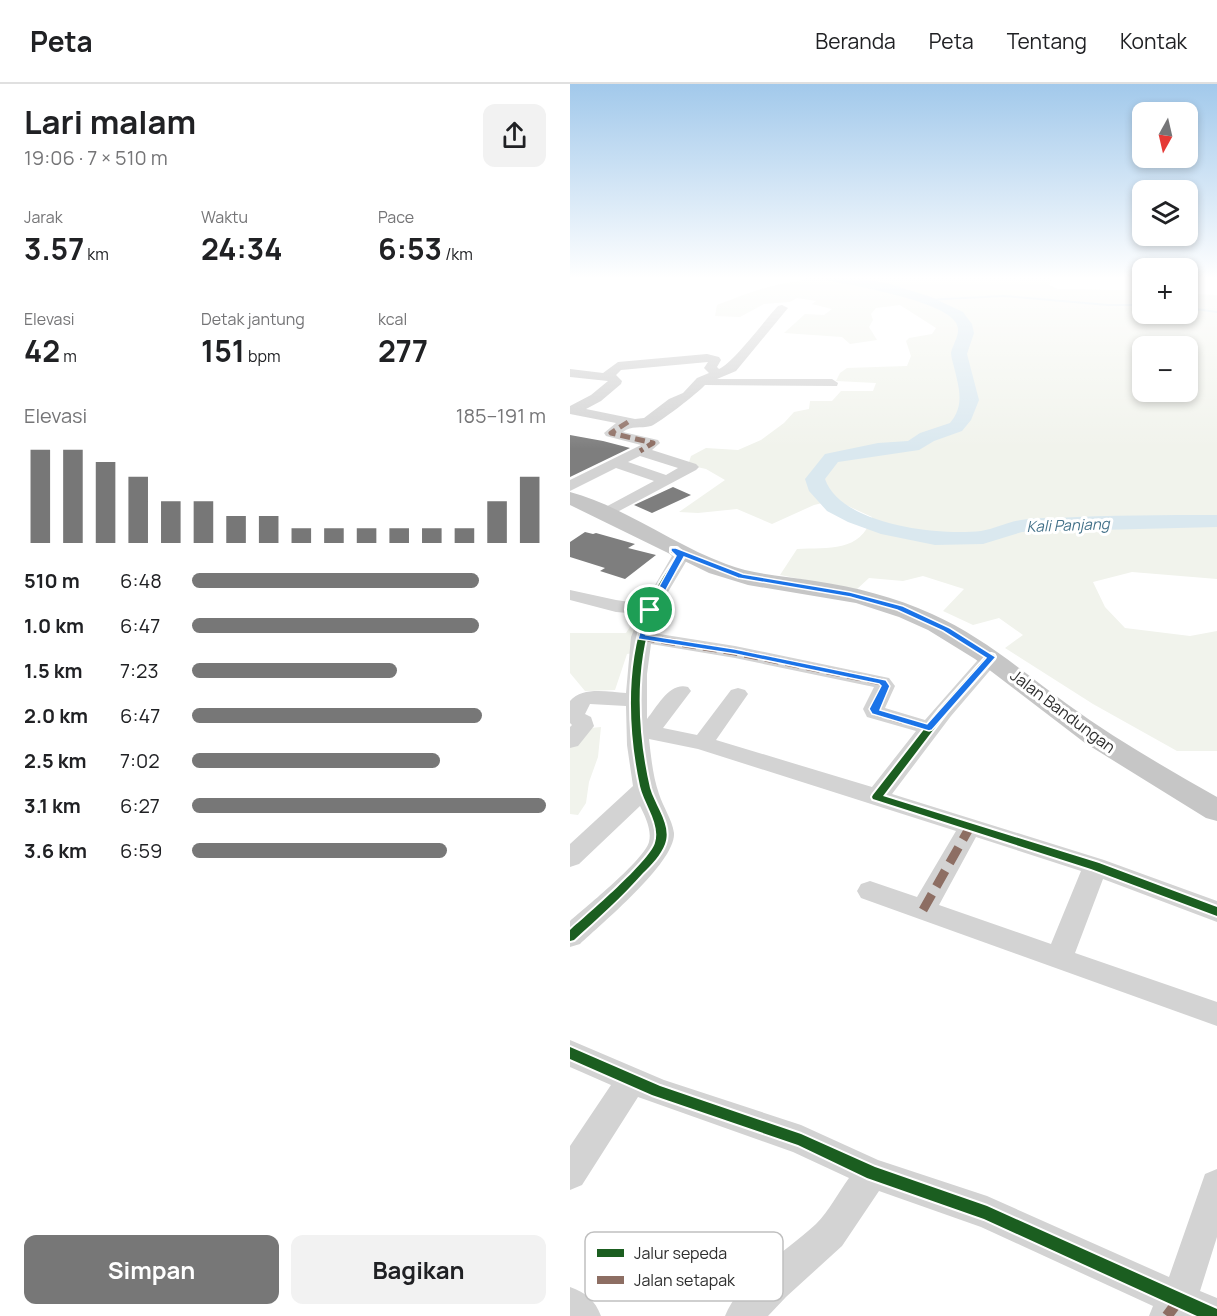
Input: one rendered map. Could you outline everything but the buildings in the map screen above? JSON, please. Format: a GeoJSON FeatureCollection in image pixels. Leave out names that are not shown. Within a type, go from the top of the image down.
{"type":"FeatureCollection","features":[{"type":"Feature","properties":{"kind":"main road","name":"Jalan Bandungan"},"geometry":{"type":"LineString","coordinates":[[570,498],[606,513],[674,550],[741,576],[850,594],[900,608],[946,630],[991,657],[1056,709],[1110,748],[1217,811]]}},
{"type":"Feature","properties":{"kind":"street"},"geometry":{"type":"LineString","coordinates":[[572,410],[628,422],[648,422],[674,402],[688,396],[699,383],[735,366],[759,333]]}},
{"type":"Feature","properties":{"kind":"street"},"geometry":{"type":"LineString","coordinates":[[606,377],[618,366],[707,358],[715,360],[710,368],[717,374]]}},
{"type":"Feature","properties":{"kind":"street"},"geometry":{"type":"LineString","coordinates":[[570,373],[615,379],[613,386],[572,410]]}},
{"type":"Feature","properties":{"kind":"street"},"geometry":{"type":"LineString","coordinates":[[699,383],[832,383]]}},
{"type":"Feature","properties":{"kind":"street"},"geometry":{"type":"LineString","coordinates":[[570,486],[653,443],[611,433],[628,422]]}},
{"type":"Feature","properties":{"kind":"street"},"geometry":{"type":"LineString","coordinates":[[606,513],[691,467],[640,451]]}},
{"type":"Feature","properties":{"kind":"street"},"geometry":{"type":"LineString","coordinates":[[615,464],[667,480]]}},
{"type":"Feature","properties":{"kind":"street"},"geometry":{"type":"LineString","coordinates":[[570,937],[636,874],[661,842],[658,818],[645,788],[644,733],[636,700],[641,637],[650,610],[681,555],[674,550]]}},
{"type":"Feature","properties":{"kind":"street"},"geometry":{"type":"LineString","coordinates":[[570,595],[616,606],[650,610]]}},
{"type":"Feature","properties":{"kind":"street"},"geometry":{"type":"LineString","coordinates":[[641,637],[735,652],[882,682],[885,686],[874,709],[875,712],[929,728]]}},
{"type":"Feature","properties":{"kind":"street"},"geometry":{"type":"LineString","coordinates":[[878,797],[929,728],[991,657]]}},
{"type":"Feature","properties":{"kind":"street"},"geometry":{"type":"LineString","coordinates":[[644,733],[681,691]]}},
{"type":"Feature","properties":{"kind":"street"},"geometry":{"type":"LineString","coordinates":[[702,743],[738,694]]}},
{"type":"Feature","properties":{"kind":"street"},"geometry":{"type":"LineString","coordinates":[[570,741],[583,726],[583,722],[574,716],[574,712],[583,699],[595,697],[636,700]]}},
{"type":"Feature","properties":{"kind":"street"},"geometry":{"type":"LineString","coordinates":[[644,733],[702,743],[878,797],[1095,866],[1217,912]]}},
{"type":"Feature","properties":{"kind":"street"},"geometry":{"type":"LineString","coordinates":[[570,858],[645,788]]}},
{"type":"Feature","properties":{"kind":"street"},"geometry":{"type":"LineString","coordinates":[[923,910],[970,827]]}},
{"type":"Feature","properties":{"kind":"street"},"geometry":{"type":"LineString","coordinates":[[1060,957],[1095,866]]}},
{"type":"Feature","properties":{"kind":"street"},"geometry":{"type":"LineString","coordinates":[[870,891],[1217,1014]]}},
{"type":"Feature","properties":{"kind":"street"},"geometry":{"type":"LineString","coordinates":[[570,1053],[631,1081],[801,1140],[872,1173],[987,1213],[1173,1308],[1215,1316]]}},
{"type":"Feature","properties":{"kind":"street"},"geometry":{"type":"LineString","coordinates":[[570,1174],[631,1081]]}},
{"type":"Feature","properties":{"kind":"street"},"geometry":{"type":"LineString","coordinates":[[783,1275],[830,1234],[872,1173]]}},
{"type":"Feature","properties":{"kind":"street"},"geometry":{"type":"LineString","coordinates":[[1173,1308],[1217,1185]]}},
{"type":"Feature","properties":{"kind":"street"},"geometry":{"type":"LineString","coordinates":[[742,1316],[757,1301]]}},
{"type":"Feature","properties":{"kind":"street"},"geometry":{"type":"LineString","coordinates":[[570,1305],[584,1316]]}},
{"type":"Feature","properties":{"kind":"shaded area"},"geometry":{"type":"Polygon","coordinates":[[[791,333],[873,333],[877,340],[850,344],[842,337],[791,333]]]}},
{"type":"Feature","properties":{"kind":"shaded area"},"geometry":{"type":"Polygon","coordinates":[[[932,333],[1217,333],[1217,579],[1132,572],[1093,582],[1105,607],[1125,628],[1190,636],[1217,631],[1217,751],[1177,751],[1093,704],[1005,648],[1023,635],[999,618],[973,625],[943,611],[964,589],[923,576],[903,581],[869,578],[856,590],[780,575],[797,549],[842,546],[860,537],[867,529],[872,517],[835,500],[814,505],[772,524],[737,509],[698,513],[679,512],[725,480],[706,469],[688,465],[691,456],[706,448],[738,450],[761,440],[784,423],[794,412],[809,409],[810,401],[832,401],[841,391],[873,391],[876,383],[836,381],[840,373],[847,368],[907,366],[911,356],[906,341],[909,338],[932,333]]]}},
{"type":"Feature","properties":{"kind":"shaded area"},"geometry":{"type":"Polygon","coordinates":[[[638,614],[655,615],[646,651],[627,654],[615,690],[585,691],[570,673],[570,633],[626,633],[638,614]]]}},
{"type":"Feature","properties":{"kind":"shaded area"},"geometry":{"type":"Polygon","coordinates":[[[601,727],[598,757],[589,782],[586,803],[578,815],[570,814],[570,730],[601,727]]]}},
{"type":"Feature","properties":{"kind":"waterway","name":"Kali Panjang"},"geometry":{"type":"LineString","coordinates":[[966,333],[959,354],[970,400],[962,420],[956,427],[927,437],[912,446],[878,449],[832,458],[815,479],[819,491],[834,507],[855,518],[889,529],[935,538],[983,537],[1021,526],[1217,521]]}},
{"type":"Feature","properties":{"kind":"marked path"},"geometry":{"type":"LineString","coordinates":[[628,422],[611,433],[653,443],[640,451]]}},
{"type":"Feature","properties":{"kind":"marked path"},"geometry":{"type":"LineString","coordinates":[[641,637],[735,652],[882,682],[885,686],[874,709],[875,712],[929,728]]}},
{"type":"Feature","properties":{"kind":"marked path"},"geometry":{"type":"LineString","coordinates":[[923,910],[970,827]]}},
{"type":"Feature","properties":{"kind":"marked path"},"geometry":{"type":"LineString","coordinates":[[1167,1316],[1179,1300]]}},
{"type":"Feature","properties":{"kind":"cycle path"},"geometry":{"type":"LineString","coordinates":[[570,937],[635,876],[648,862],[661,842],[661,827],[647,793],[641,766],[638,745],[637,674],[644,630],[650,611],[681,555],[674,550]]}},
{"type":"Feature","properties":{"kind":"cycle path"},"geometry":{"type":"LineString","coordinates":[[991,657],[943,711],[877,797],[1095,866],[1217,912]]}},
{"type":"Feature","properties":{"kind":"cycle path"},"geometry":{"type":"LineString","coordinates":[[570,1053],[657,1091],[801,1140],[872,1173],[987,1213],[1215,1316]]}},
{"type":"Feature","properties":{"kind":"route"},"geometry":{"type":"LineString","coordinates":[[674,550],[741,576],[766,582],[850,594],[900,608],[946,630],[991,657],[929,728],[875,712],[874,709],[885,686],[882,682],[735,652],[641,637],[650,610],[681,555],[674,550]]}}]}
